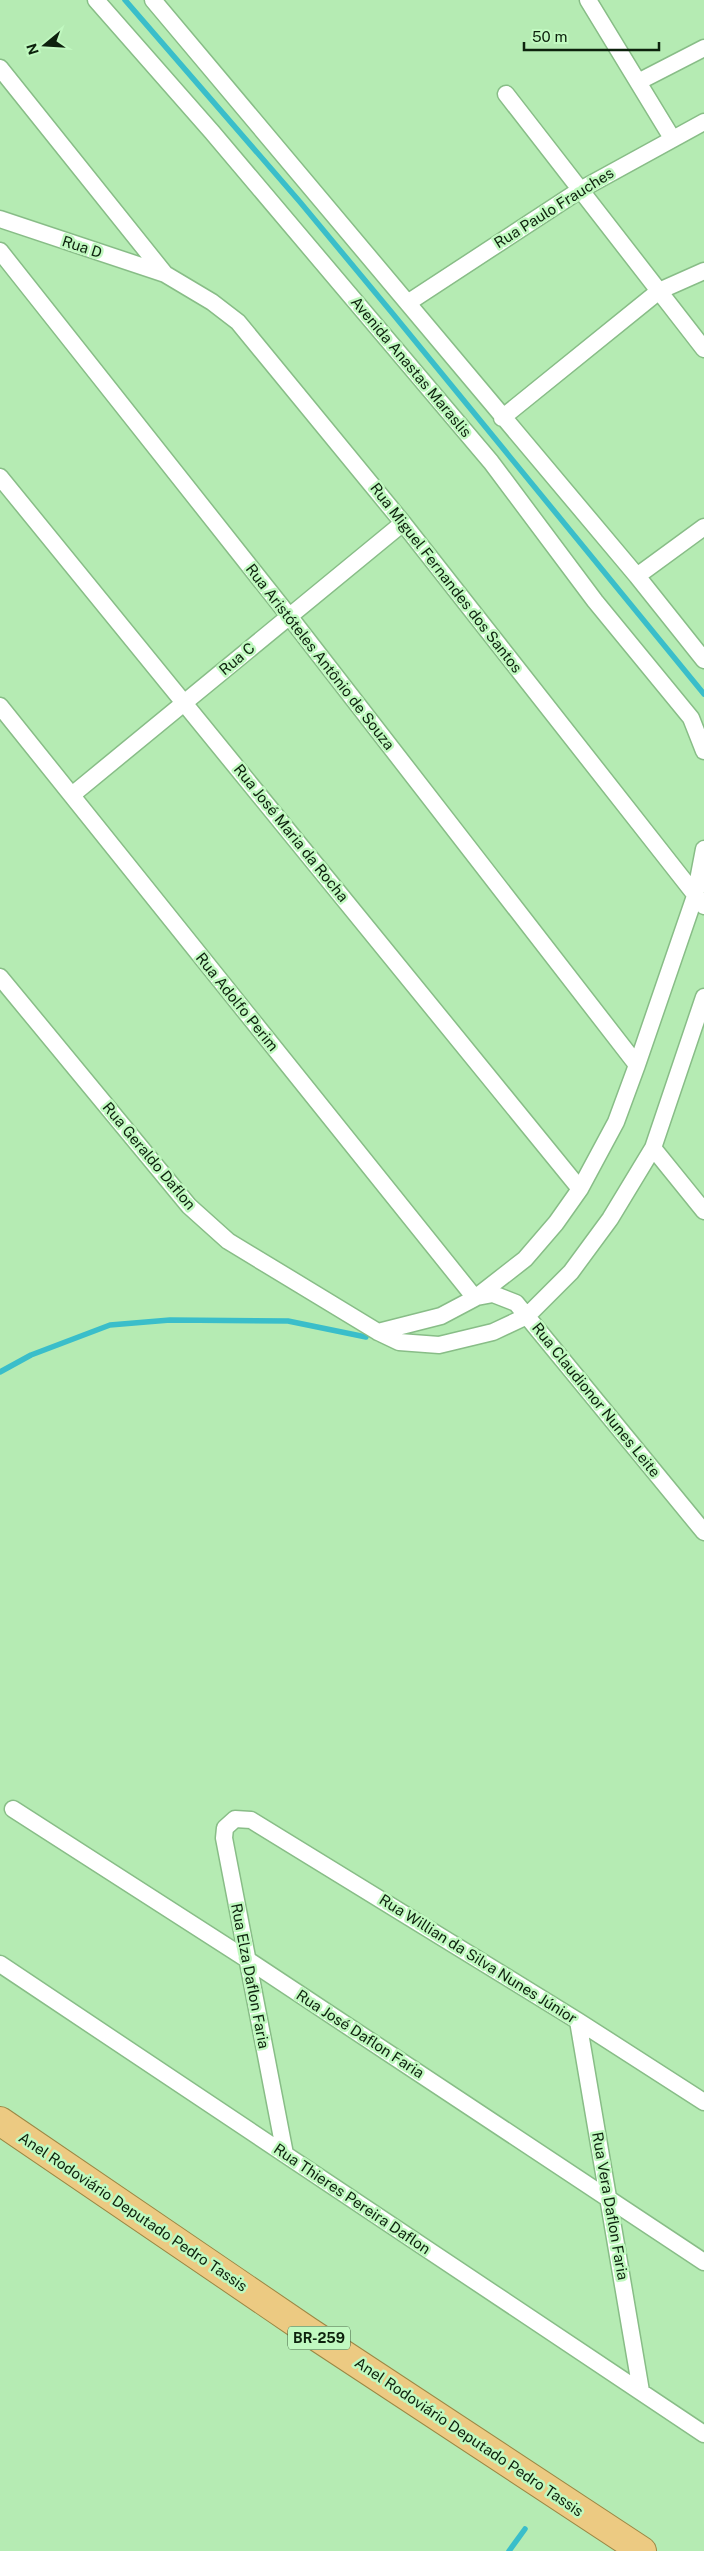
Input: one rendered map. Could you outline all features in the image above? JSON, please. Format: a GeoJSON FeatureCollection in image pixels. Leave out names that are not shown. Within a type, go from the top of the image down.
{"type":"FeatureCollection","features":[{"type":"Feature","properties":{"kind":"highway","name":"Anel Rodoviário Deputado Pedro Tassis"},"geometry":{"type":"LineString","coordinates":[[0,2121],[308,2331],[642,2551]]}},
{"type":"Feature","properties":{"kind":"street","name":"Avenida Anastas Maraslis"},"geometry":{"type":"LineString","coordinates":[[96,0],[212,132],[491,462],[595,601],[691,718],[704,751]]}},
{"type":"Feature","properties":{"kind":"street"},"geometry":{"type":"LineString","coordinates":[[153,0],[408,302],[502,418],[637,576],[704,660]]}},
{"type":"Feature","properties":{"kind":"street"},"geometry":{"type":"LineString","coordinates":[[588,0],[672,138]]}},
{"type":"Feature","properties":{"kind":"street"},"geometry":{"type":"LineString","coordinates":[[638,82],[704,48]]}},
{"type":"Feature","properties":{"kind":"street"},"geometry":{"type":"LineString","coordinates":[[0,68],[165,274]]}},
{"type":"Feature","properties":{"kind":"street"},"geometry":{"type":"LineString","coordinates":[[506,94],[704,349]]}},
{"type":"Feature","properties":{"kind":"street","name":"Rua Paulo Frauches"},"geometry":{"type":"LineString","coordinates":[[408,302],[580,190],[704,122]]}},
{"type":"Feature","properties":{"kind":"street","name":"Rua D"},"geometry":{"type":"LineString","coordinates":[[0,219],[165,274]]}},
{"type":"Feature","properties":{"kind":"street","name":"Rua Aristóteles Antônio de Souza"},"geometry":{"type":"LineString","coordinates":[[0,251],[289,616],[638,1065]]}},
{"type":"Feature","properties":{"kind":"street"},"geometry":{"type":"LineString","coordinates":[[502,418],[659,292],[704,271]]}},
{"type":"Feature","properties":{"kind":"street","name":"Rua Miguel Fernandes dos Santos"},"geometry":{"type":"LineString","coordinates":[[165,274],[212,302],[238,322],[402,522],[700,901]]}},
{"type":"Feature","properties":{"kind":"street","name":"Rua José Maria da Rocha"},"geometry":{"type":"LineString","coordinates":[[0,477],[580,1189]]}},
{"type":"Feature","properties":{"kind":"street","name":"Rua C"},"geometry":{"type":"LineString","coordinates":[[72,795],[402,522]]}},
{"type":"Feature","properties":{"kind":"street"},"geometry":{"type":"LineString","coordinates":[[637,576],[704,527]]}},
{"type":"Feature","properties":{"kind":"street","name":"Rua Adolfo Perim"},"geometry":{"type":"LineString","coordinates":[[0,706],[475,1298]]}},
{"type":"Feature","properties":{"kind":"street"},"geometry":{"type":"LineString","coordinates":[[378,1332],[441,1316],[475,1298],[525,1259],[556,1222],[580,1189],[616,1122],[700,901],[704,849]]}},
{"type":"Feature","properties":{"kind":"street","name":"Rua Geraldo Daflon"},"geometry":{"type":"LineString","coordinates":[[0,977],[189,1206],[228,1241],[378,1332],[399,1342],[439,1345],[493,1332],[527,1316],[571,1272],[610,1219],[653,1148],[704,998]]}},
{"type":"Feature","properties":{"kind":"street"},"geometry":{"type":"LineString","coordinates":[[653,1148],[704,1211]]}},
{"type":"Feature","properties":{"kind":"street","name":"Rua Claudionor Nunes Leite"},"geometry":{"type":"LineString","coordinates":[[475,1298],[493,1294],[516,1303],[704,1532]]}},
{"type":"Feature","properties":{"kind":"street","name":"Rua José Daflon Faria"},"geometry":{"type":"LineString","coordinates":[[13,1810],[248,1960],[704,2262]]}},
{"type":"Feature","properties":{"kind":"street","name":"Rua Elza Daflon Faria"},"geometry":{"type":"LineString","coordinates":[[251,1820],[242,1818],[229,1822],[225,1828],[224,1838],[285,2154]]}},
{"type":"Feature","properties":{"kind":"street","name":"Rua Willian da Silva Nunes Júnior"},"geometry":{"type":"LineString","coordinates":[[251,1820],[578,2021],[704,2102]]}},
{"type":"Feature","properties":{"kind":"street","name":"Rua Thieres Pereira Daflon"},"geometry":{"type":"LineString","coordinates":[[0,1964],[704,2434]]}},
{"type":"Feature","properties":{"kind":"street","name":"Rua Vera Daflon Faria"},"geometry":{"type":"LineString","coordinates":[[578,2021],[641,2392]]}},
{"type":"Feature","properties":{"kind":"waterway"},"geometry":{"type":"LineString","coordinates":[[125,0],[300,202],[704,694]]}},
{"type":"Feature","properties":{"kind":"waterway"},"geometry":{"type":"LineString","coordinates":[[0,1372],[31,1355],[110,1325],[170,1320],[288,1321],[366,1337]]}},
{"type":"Feature","properties":{"kind":"waterway"},"geometry":{"type":"LineString","coordinates":[[509,2551],[525,2529]]}}]}
